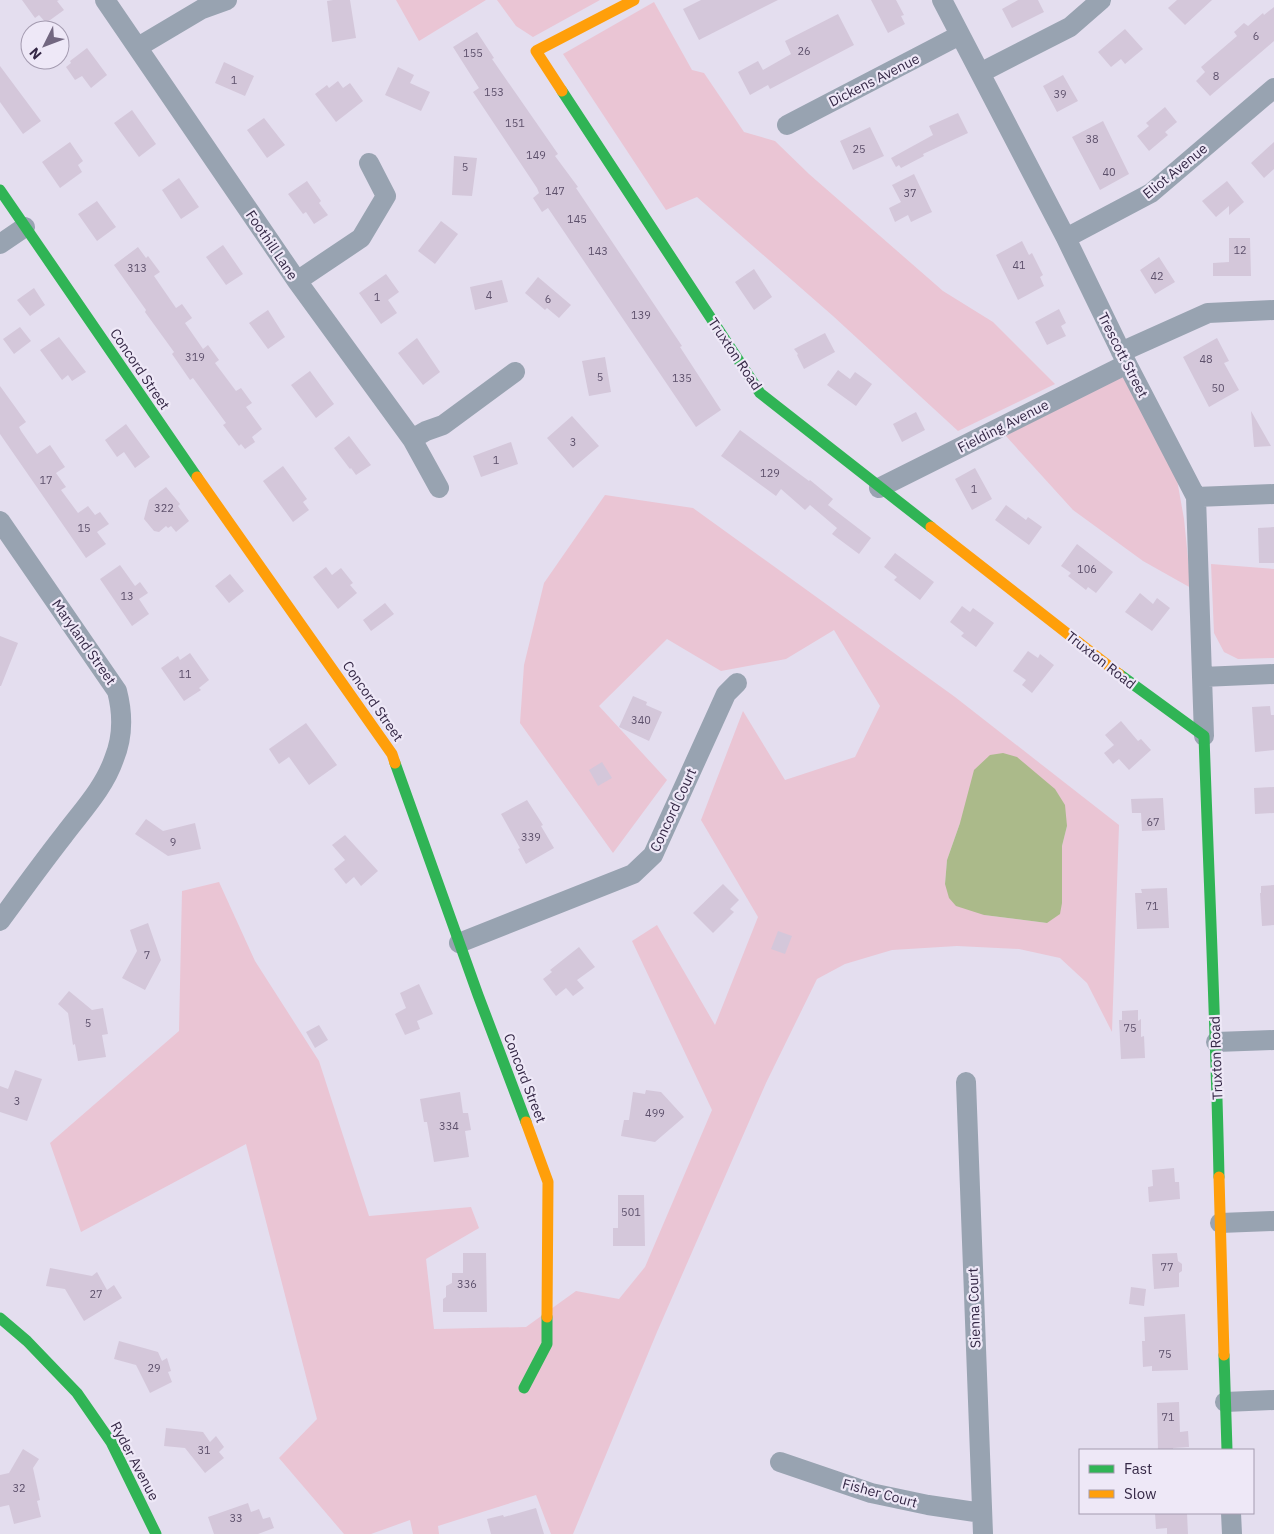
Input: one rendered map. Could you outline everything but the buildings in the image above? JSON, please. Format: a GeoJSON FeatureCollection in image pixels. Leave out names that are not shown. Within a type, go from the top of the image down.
{"type":"FeatureCollection","features":[{"type":"Feature","properties":{"kind":"street","name":"Foothill Lane"},"geometry":{"type":"LineString","coordinates":[[105,0],[296,281],[412,439],[439,488]]}},
{"type":"Feature","properties":{"kind":"street"},"geometry":{"type":"LineString","coordinates":[[138,47],[202,9],[227,0]]}},
{"type":"Feature","properties":{"kind":"street","name":"Truxton Road"},"geometry":{"type":"LineString","coordinates":[[634,0],[536,51],[760,393],[1133,685],[1204,736],[1211,961],[1216,1042],[1227,1449]]}},
{"type":"Feature","properties":{"kind":"street","name":"Trescott Street"},"geometry":{"type":"LineString","coordinates":[[942,0],[1066,238],[1124,358],[1196,497],[1204,736]]}},
{"type":"Feature","properties":{"kind":"street"},"geometry":{"type":"LineString","coordinates":[[980,73],[1070,27],[1101,0]]}},
{"type":"Feature","properties":{"kind":"street","name":"Dickens Avenue"},"geometry":{"type":"LineString","coordinates":[[787,125],[960,35]]}},
{"type":"Feature","properties":{"kind":"street","name":"Eliot Avenue"},"geometry":{"type":"LineString","coordinates":[[1066,238],[1151,193],[1274,88]]}},
{"type":"Feature","properties":{"kind":"street"},"geometry":{"type":"LineString","coordinates":[[296,281],[361,238],[386,196],[369,163]]}},
{"type":"Feature","properties":{"kind":"street","name":"Concord Street"},"geometry":{"type":"LineString","coordinates":[[0,190],[173,443],[392,754],[548,1182],[547,1344],[524,1388]]}},
{"type":"Feature","properties":{"kind":"street"},"geometry":{"type":"LineString","coordinates":[[0,244],[25,227]]}},
{"type":"Feature","properties":{"kind":"street","name":"Fielding Avenue"},"geometry":{"type":"LineString","coordinates":[[879,488],[1208,312],[1274,310]]}},
{"type":"Feature","properties":{"kind":"street"},"geometry":{"type":"LineString","coordinates":[[412,439],[443,424],[515,372]]}},
{"type":"Feature","properties":{"kind":"street"},"geometry":{"type":"LineString","coordinates":[[1196,497],[1274,494]]}},
{"type":"Feature","properties":{"kind":"street","name":"Maryland Street"},"geometry":{"type":"LineString","coordinates":[[0,521],[117,691],[122,711],[121,731],[115,758],[102,784],[0,921]]}},
{"type":"Feature","properties":{"kind":"street"},"geometry":{"type":"LineString","coordinates":[[1202,677],[1274,674]]}},
{"type":"Feature","properties":{"kind":"street","name":"Concord Court"},"geometry":{"type":"LineString","coordinates":[[459,942],[633,874],[653,855],[726,694],[738,682]]}},
{"type":"Feature","properties":{"kind":"street"},"geometry":{"type":"LineString","coordinates":[[1216,1042],[1274,1040]]}},
{"type":"Feature","properties":{"kind":"street","name":"Sienna Court"},"geometry":{"type":"LineString","coordinates":[[966,1082],[982,1534]]}},
{"type":"Feature","properties":{"kind":"street"},"geometry":{"type":"LineString","coordinates":[[1220,1223],[1274,1221]]}},
{"type":"Feature","properties":{"kind":"street","name":"Ryder Avenue"},"geometry":{"type":"LineString","coordinates":[[0,1318],[27,1341],[77,1393],[111,1442],[156,1534]]}},
{"type":"Feature","properties":{"kind":"street"},"geometry":{"type":"LineString","coordinates":[[1225,1402],[1274,1400]]}},
{"type":"Feature","properties":{"kind":"street","name":"Fisher Court"},"geometry":{"type":"LineString","coordinates":[[780,1462],[872,1493],[928,1506],[982,1513]]}},
{"type":"Feature","properties":{"kind":"street"},"geometry":{"type":"LineString","coordinates":[[1231,1514],[1232,1534]]}},
{"type":"Feature","properties":{"kind":"shaded area"},"geometry":{"type":"Polygon","coordinates":[[[396,0],[486,0],[419,41],[396,0]]]}},
{"type":"Feature","properties":{"kind":"shaded area"},"geometry":{"type":"Polygon","coordinates":[[[497,0],[600,0],[533,37],[516,26],[497,0]]]}},
{"type":"Feature","properties":{"kind":"shaded area"},"geometry":{"type":"Polygon","coordinates":[[[654,2],[692,70],[704,73],[744,132],[775,141],[809,174],[943,291],[993,322],[1055,384],[958,431],[833,316],[697,197],[666,210],[563,54],[654,2]]]}},
{"type":"Feature","properties":{"kind":"shaded area"},"geometry":{"type":"Polygon","coordinates":[[[1122,370],[1176,474],[1184,519],[1191,588],[1143,561],[1073,510],[1005,435],[1122,370]]]}},
{"type":"Feature","properties":{"kind":"shaded area"},"geometry":{"type":"Polygon","coordinates":[[[605,495],[693,508],[955,697],[1119,825],[1112,1032],[1087,983],[1060,958],[1019,949],[957,946],[892,950],[845,964],[817,979],[766,1083],[657,1332],[573,1534],[551,1534],[536,1495],[438,1526],[439,1534],[413,1534],[410,1520],[371,1534],[344,1534],[279,1458],[317,1419],[246,1144],[81,1232],[50,1143],[179,1031],[182,891],[219,882],[255,961],[319,1061],[369,1216],[471,1207],[479,1228],[426,1259],[434,1329],[526,1327],[576,1291],[619,1299],[645,1267],[712,1110],[632,941],[657,925],[715,1025],[758,917],[701,820],[743,711],[785,780],[855,757],[880,706],[834,630],[786,659],[721,671],[667,639],[599,706],[667,780],[613,853],[520,723],[524,665],[544,583],[605,495]],[[960,823],[947,860],[945,884],[984,915],[1047,923],[1061,880],[1062,846],[1067,826],[960,823]]]}},
{"type":"Feature","properties":{"kind":"shaded area"},"geometry":{"type":"Polygon","coordinates":[[[1211,564],[1274,569],[1274,658],[1238,659],[1224,652],[1214,633],[1211,564]]]}},
{"type":"Feature","properties":{"kind":"shaded area"},"geometry":{"type":"Polygon","coordinates":[[[1003,753],[1017,757],[1055,789],[1065,805],[1067,826],[1062,846],[1062,903],[1060,914],[1047,923],[984,915],[956,906],[949,898],[945,884],[947,860],[960,823],[974,770],[990,755],[1003,753]]]}},
{"type":"Feature","properties":{"kind":"traffic: fast"},"geometry":{"type":"LineString","coordinates":[[562,91],[760,393],[931,527]]}},
{"type":"Feature","properties":{"kind":"traffic: fast"},"geometry":{"type":"LineString","coordinates":[[0,190],[197,477]]}},
{"type":"Feature","properties":{"kind":"traffic: fast"},"geometry":{"type":"LineString","coordinates":[[1119,674],[1204,736],[1219,1177]]}},
{"type":"Feature","properties":{"kind":"traffic: fast"},"geometry":{"type":"LineString","coordinates":[[395,763],[478,995],[526,1122]]}},
{"type":"Feature","properties":{"kind":"traffic: fast"},"geometry":{"type":"LineString","coordinates":[[524,1388],[547,1344],[547,1317]]}},
{"type":"Feature","properties":{"kind":"traffic: fast"},"geometry":{"type":"LineString","coordinates":[[0,1318],[27,1341],[77,1393],[111,1442],[156,1534]]}},
{"type":"Feature","properties":{"kind":"traffic: fast"},"geometry":{"type":"LineString","coordinates":[[1224,1355],[1227,1449]]}},
{"type":"Feature","properties":{"kind":"traffic: slow"},"geometry":{"type":"LineString","coordinates":[[562,91],[536,51],[634,0]]}},
{"type":"Feature","properties":{"kind":"traffic: slow"},"geometry":{"type":"LineString","coordinates":[[197,477],[392,754],[395,763]]}},
{"type":"Feature","properties":{"kind":"traffic: slow"},"geometry":{"type":"LineString","coordinates":[[931,527],[1119,674]]}},
{"type":"Feature","properties":{"kind":"traffic: slow"},"geometry":{"type":"LineString","coordinates":[[526,1122],[548,1182],[547,1317]]}},
{"type":"Feature","properties":{"kind":"traffic: slow"},"geometry":{"type":"LineString","coordinates":[[1219,1177],[1224,1355]]}}]}
